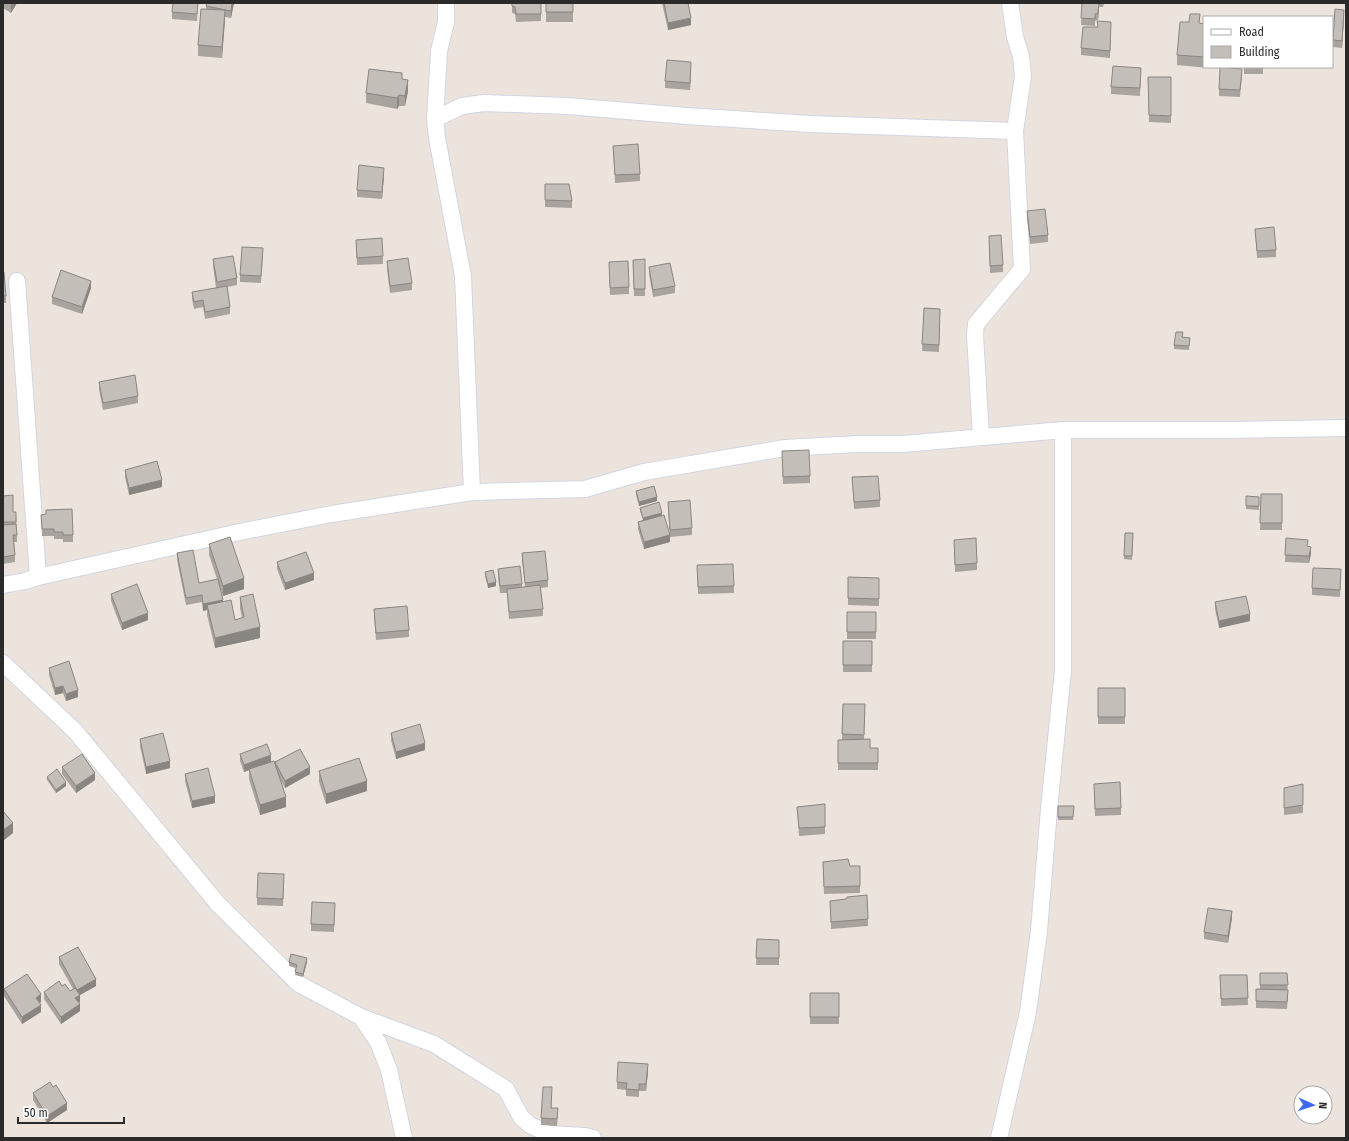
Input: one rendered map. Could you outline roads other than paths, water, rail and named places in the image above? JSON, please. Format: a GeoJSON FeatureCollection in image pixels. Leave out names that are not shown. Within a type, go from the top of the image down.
{"type":"FeatureCollection","features":[{"type":"Feature","properties":{"kind":"street"},"geometry":{"type":"LineString","coordinates":[[446,3],[446,22],[439,51],[435,118],[437,138],[463,276],[472,492]]}},
{"type":"Feature","properties":{"kind":"street"},"geometry":{"type":"LineString","coordinates":[[981,437],[975,335],[976,324],[1022,269],[1015,131],[1023,76],[1021,56],[1015,38],[1010,3]]}},
{"type":"Feature","properties":{"kind":"street"},"geometry":{"type":"LineString","coordinates":[[435,118],[462,106],[484,103],[567,106],[810,124],[1015,131]]}},
{"type":"Feature","properties":{"kind":"street"},"geometry":{"type":"LineString","coordinates":[[17,281],[38,577]]}},
{"type":"Feature","properties":{"kind":"street"},"geometry":{"type":"LineString","coordinates":[[3,585],[273,525],[332,514],[472,492],[585,489],[644,472],[784,448],[858,444],[903,444],[1063,430],[1346,428]]}},
{"type":"Feature","properties":{"kind":"street"},"geometry":{"type":"LineString","coordinates":[[999,1138],[1028,1012],[1039,931],[1049,809],[1063,670],[1063,430]]}},
{"type":"Feature","properties":{"kind":"street"},"geometry":{"type":"LineString","coordinates":[[3,663],[75,731],[218,904],[299,984],[361,1017],[434,1044],[506,1089],[522,1117],[530,1125],[549,1134],[585,1136],[593,1138]]}},
{"type":"Feature","properties":{"kind":"street"},"geometry":{"type":"LineString","coordinates":[[361,1017],[378,1042],[389,1070],[404,1138]]}}]}
